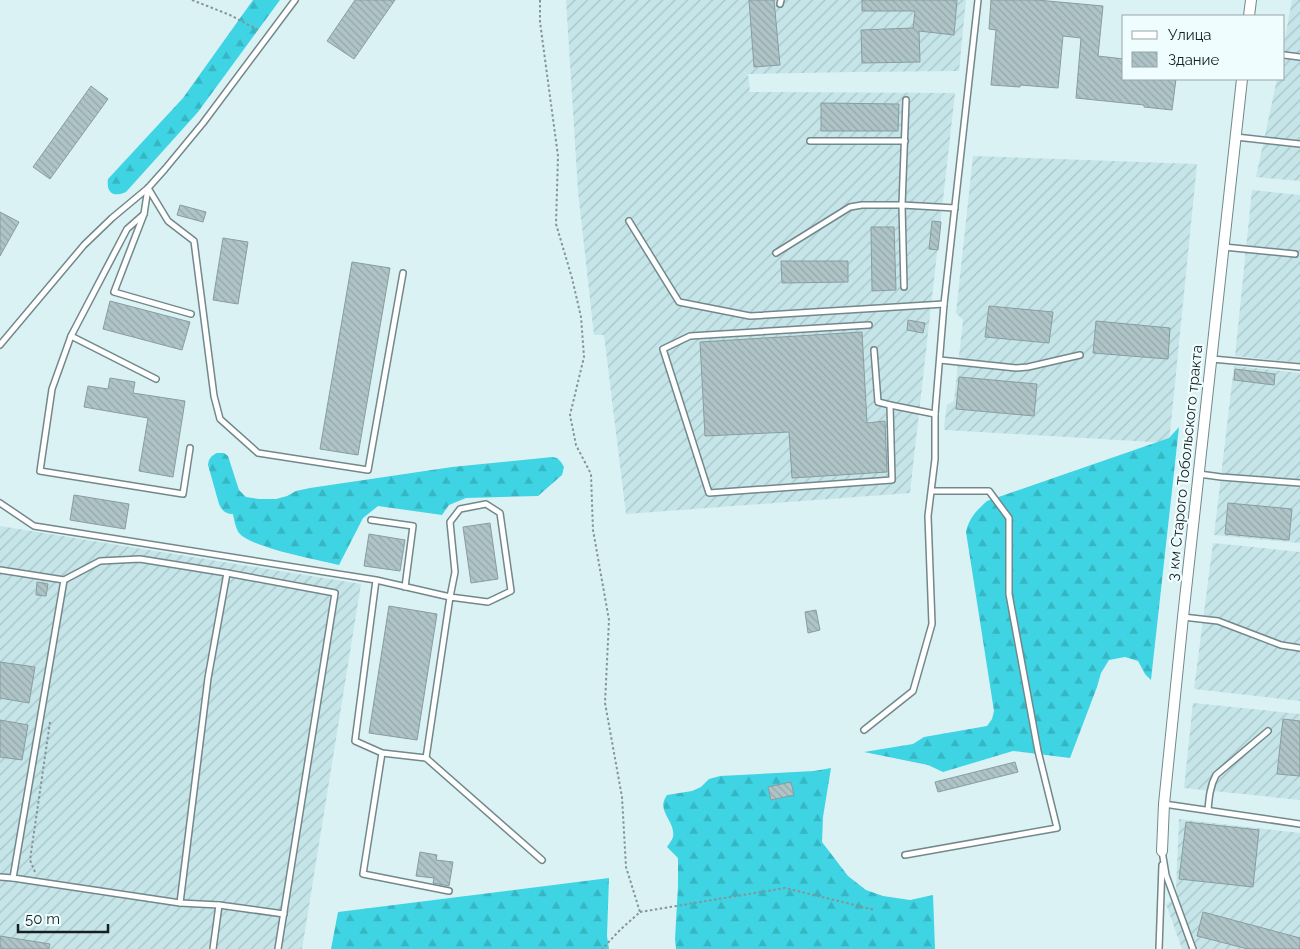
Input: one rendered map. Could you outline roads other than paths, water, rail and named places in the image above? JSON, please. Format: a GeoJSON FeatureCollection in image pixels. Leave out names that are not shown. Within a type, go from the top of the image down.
{"type":"FeatureCollection","features":[{"type":"Feature","properties":{"kind":"street"},"geometry":{"type":"LineString","coordinates":[[1249,15],[1251,0]]}},
{"type":"Feature","properties":{"kind":"street","name":"3 км Старого Тобольского тракта"},"geometry":{"type":"LineString","coordinates":[[1162,851],[1164,804],[1183,617],[1242,80]]}},
{"type":"Feature","properties":{"kind":"lane"},"geometry":{"type":"LineString","coordinates":[[0,345],[84,244],[148,188],[166,169],[203,124],[295,0]]}},
{"type":"Feature","properties":{"kind":"lane"},"geometry":{"type":"LineString","coordinates":[[864,730],[913,691],[932,624],[928,516],[935,459],[935,414],[944,304],[978,0]]}},
{"type":"Feature","properties":{"kind":"lane"},"geometry":{"type":"LineString","coordinates":[[1285,55],[1300,57]]}},
{"type":"Feature","properties":{"kind":"lane"},"geometry":{"type":"LineString","coordinates":[[904,287],[902,204],[906,100]]}},
{"type":"Feature","properties":{"kind":"lane"},"geometry":{"type":"LineString","coordinates":[[1235,137],[1300,144]]}},
{"type":"Feature","properties":{"kind":"lane"},"geometry":{"type":"LineString","coordinates":[[810,141],[904,141]]}},
{"type":"Feature","properties":{"kind":"lane"},"geometry":{"type":"LineString","coordinates":[[148,188],[144,214],[114,292],[191,314]]}},
{"type":"Feature","properties":{"kind":"lane"},"geometry":{"type":"LineString","coordinates":[[148,188],[168,221],[194,240],[214,396],[220,419],[258,453],[368,470],[403,272]]}},
{"type":"Feature","properties":{"kind":"lane"},"geometry":{"type":"LineString","coordinates":[[776,254],[850,207],[862,204],[902,204],[955,208]]}},
{"type":"Feature","properties":{"kind":"lane"},"geometry":{"type":"LineString","coordinates":[[144,214],[127,229],[71,336],[52,388],[40,472],[183,494],[190,448]]}},
{"type":"Feature","properties":{"kind":"lane"},"geometry":{"type":"LineString","coordinates":[[629,221],[679,302],[750,316],[944,304]]}},
{"type":"Feature","properties":{"kind":"lane"},"geometry":{"type":"LineString","coordinates":[[1224,247],[1295,254]]}},
{"type":"Feature","properties":{"kind":"lane"},"geometry":{"type":"LineString","coordinates":[[869,325],[690,336],[663,350],[709,493],[892,480],[890,405]]}},
{"type":"Feature","properties":{"kind":"lane"},"geometry":{"type":"LineString","coordinates":[[71,336],[156,379]]}},
{"type":"Feature","properties":{"kind":"lane"},"geometry":{"type":"LineString","coordinates":[[874,350],[878,402],[935,414]]}},
{"type":"Feature","properties":{"kind":"lane"},"geometry":{"type":"LineString","coordinates":[[940,360],[1016,368],[1080,355]]}},
{"type":"Feature","properties":{"kind":"lane"},"geometry":{"type":"LineString","coordinates":[[1211,358],[1300,367]]}},
{"type":"Feature","properties":{"kind":"lane"},"geometry":{"type":"LineString","coordinates":[[1199,474],[1300,483]]}},
{"type":"Feature","properties":{"kind":"lane"},"geometry":{"type":"LineString","coordinates":[[905,855],[1057,828],[1038,751],[1009,594],[1009,518],[989,490],[932,491]]}},
{"type":"Feature","properties":{"kind":"lane"},"geometry":{"type":"LineString","coordinates":[[0,503],[34,526],[376,580],[450,597],[488,602],[511,592],[500,513],[486,504],[460,509],[450,522],[455,572],[450,597],[426,758]]}},
{"type":"Feature","properties":{"kind":"lane"},"geometry":{"type":"LineString","coordinates":[[371,520],[412,526],[405,587]]}},
{"type":"Feature","properties":{"kind":"lane"},"geometry":{"type":"LineString","coordinates":[[0,570],[64,580],[100,561],[140,559],[335,593],[278,949]]}},
{"type":"Feature","properties":{"kind":"lane"},"geometry":{"type":"LineString","coordinates":[[180,903],[208,678],[227,573]]}},
{"type":"Feature","properties":{"kind":"lane"},"geometry":{"type":"LineString","coordinates":[[13,878],[64,580]]}},
{"type":"Feature","properties":{"kind":"lane"},"geometry":{"type":"LineString","coordinates":[[376,580],[355,742],[382,753],[426,758],[542,860]]}},
{"type":"Feature","properties":{"kind":"lane"},"geometry":{"type":"LineString","coordinates":[[1183,617],[1218,621],[1281,645],[1300,648]]}},
{"type":"Feature","properties":{"kind":"lane"},"geometry":{"type":"LineString","coordinates":[[1208,810],[1210,791],[1216,775],[1268,731]]}},
{"type":"Feature","properties":{"kind":"lane"},"geometry":{"type":"LineString","coordinates":[[382,753],[363,874],[449,891]]}},
{"type":"Feature","properties":{"kind":"lane"},"geometry":{"type":"LineString","coordinates":[[1164,804],[1300,824]]}},
{"type":"Feature","properties":{"kind":"lane"},"geometry":{"type":"LineString","coordinates":[[1159,949],[1162,851]]}},
{"type":"Feature","properties":{"kind":"lane"},"geometry":{"type":"LineString","coordinates":[[1162,851],[1166,875],[1193,949]]}},
{"type":"Feature","properties":{"kind":"lane"},"geometry":{"type":"LineString","coordinates":[[0,877],[180,903],[219,905],[284,914]]}},
{"type":"Feature","properties":{"kind":"lane"},"geometry":{"type":"LineString","coordinates":[[213,949],[219,905]]}}]}
